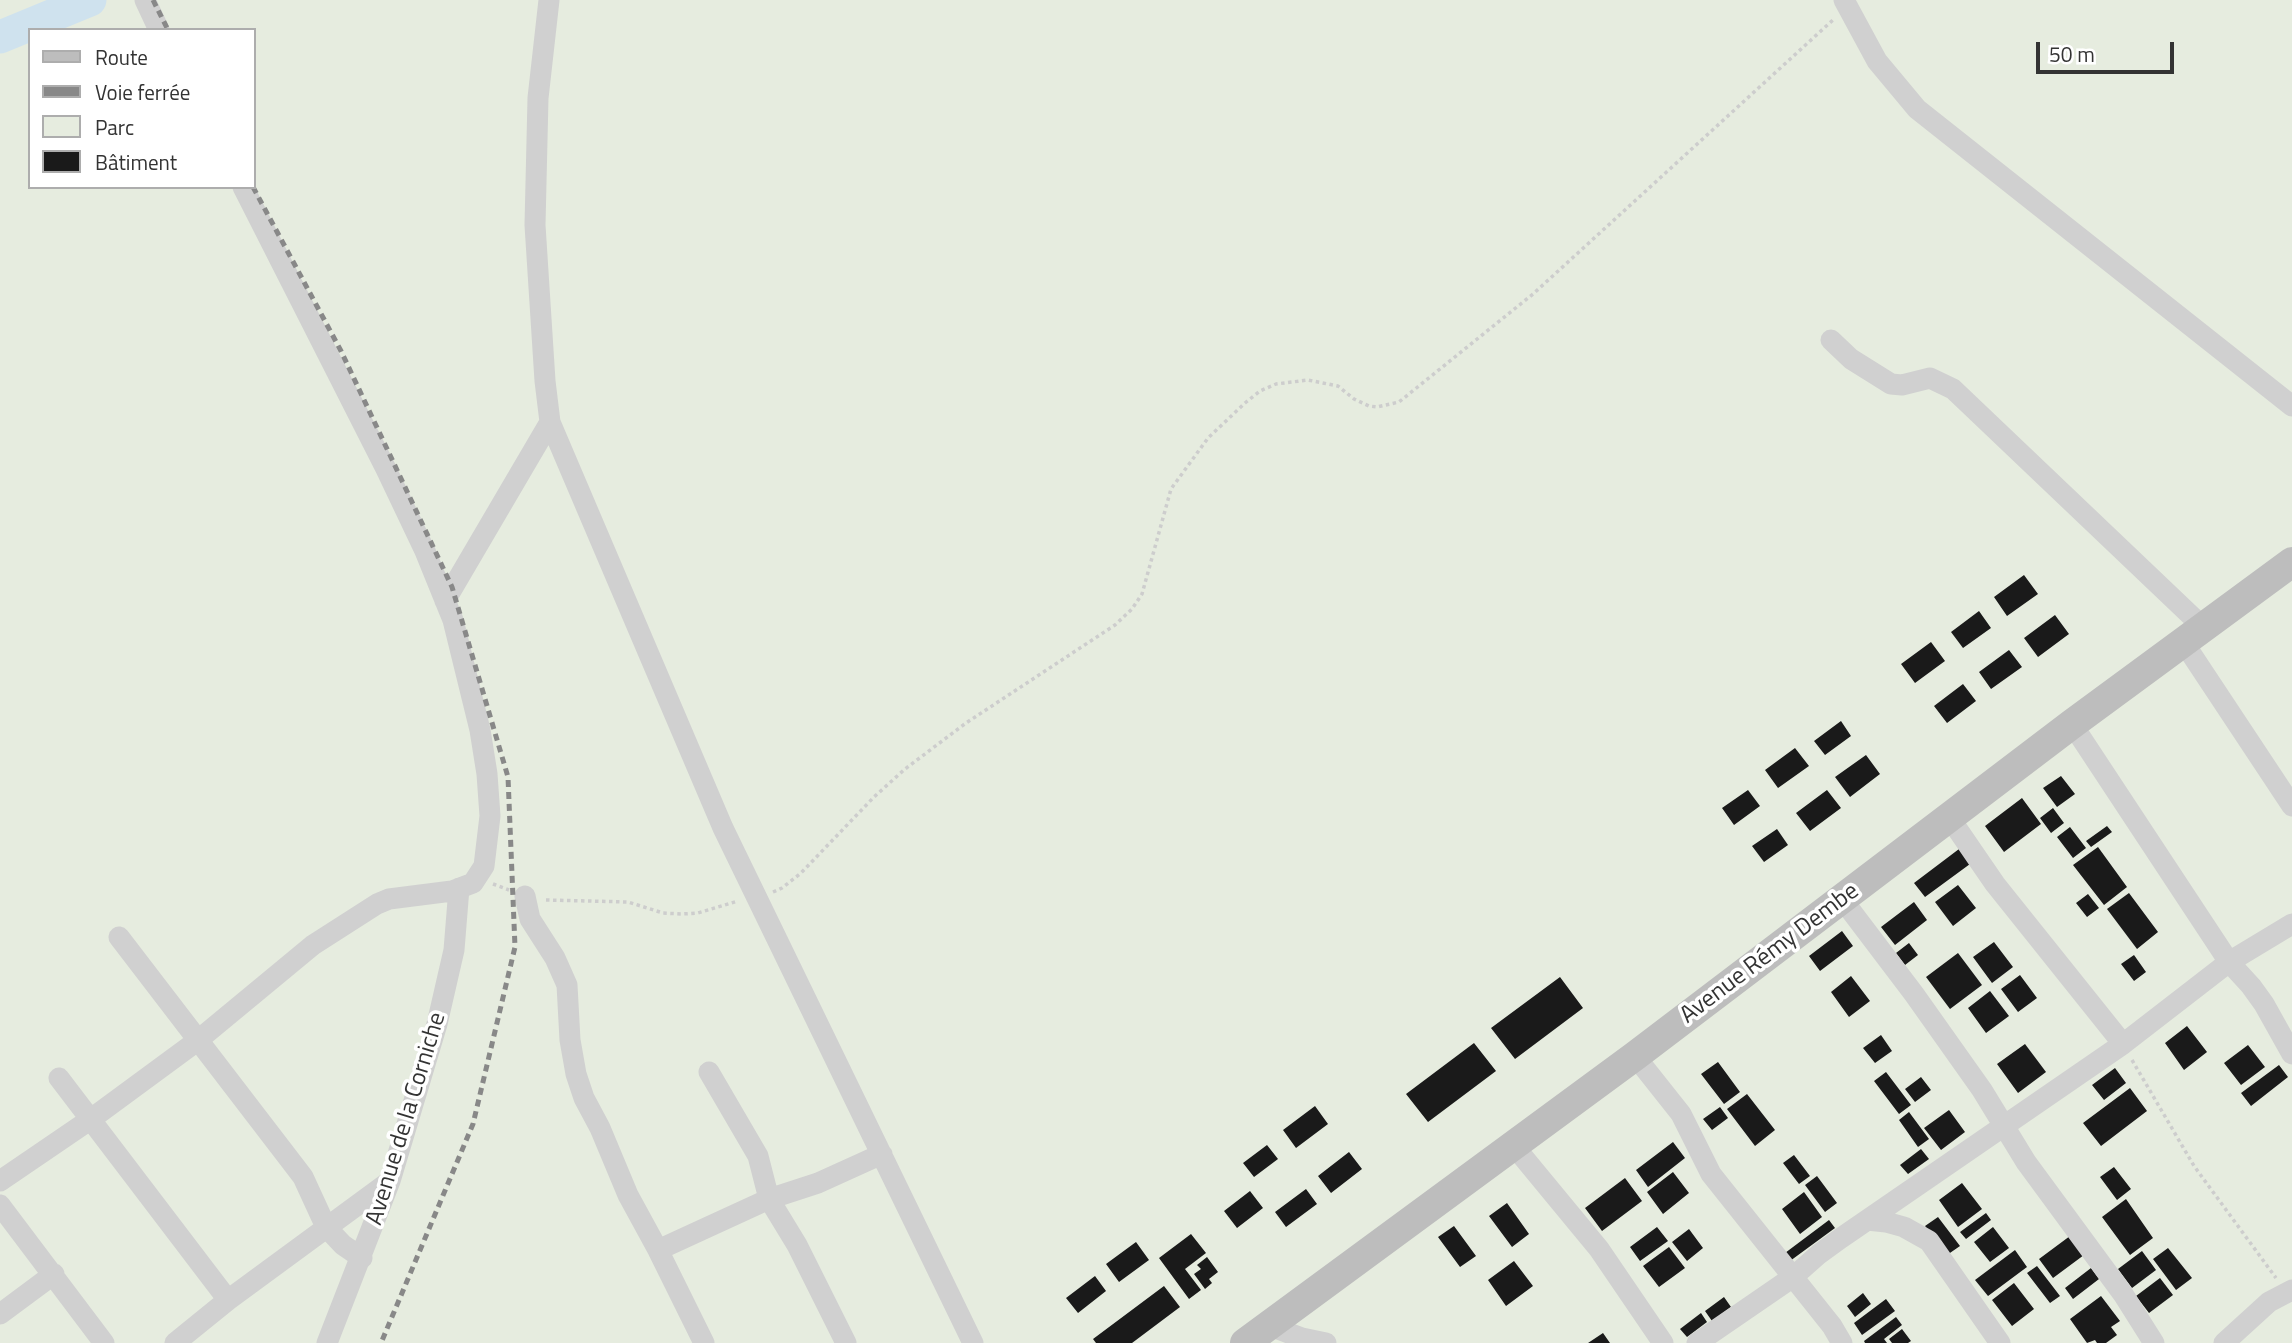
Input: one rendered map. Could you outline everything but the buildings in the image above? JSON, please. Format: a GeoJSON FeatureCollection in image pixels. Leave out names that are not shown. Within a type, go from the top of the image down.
{"type":"FeatureCollection","features":[{"type":"Feature","properties":{"kind":"street"},"geometry":{"type":"LineString","coordinates":[[145,0],[158,28]]}},
{"type":"Feature","properties":{"kind":"street"},"geometry":{"type":"LineString","coordinates":[[549,0],[538,98],[535,225],[542,345],[550,422],[723,828],[973,1343]]}},
{"type":"Feature","properties":{"kind":"street"},"geometry":{"type":"LineString","coordinates":[[1846,3],[1877,61],[1917,110],[2292,406]]}},
{"type":"Feature","properties":{"kind":"street","name":"Avenue de la Corniche"},"geometry":{"type":"LineString","coordinates":[[244,189],[380,457],[453,620],[487,774],[491,816],[484,866],[468,884],[447,987],[390,1181],[327,1343]]}},
{"type":"Feature","properties":{"kind":"street"},"geometry":{"type":"LineString","coordinates":[[1831,340],[1852,359],[1891,384],[1902,386],[1930,378],[1953,389],[2194,636],[2292,806]]}},
{"type":"Feature","properties":{"kind":"street"},"geometry":{"type":"LineString","coordinates":[[445,601],[550,422]]}},
{"type":"Feature","properties":{"kind":"street","name":"Avenue Rémy Dembe"},"geometry":{"type":"LineString","coordinates":[[1245,1343],[1635,1056],[1948,817],[2292,562]]}},
{"type":"Feature","properties":{"kind":"street"},"geometry":{"type":"LineString","coordinates":[[2072,724],[2229,962],[2257,995],[2280,1029],[2292,1054]]}},
{"type":"Feature","properties":{"kind":"street"},"geometry":{"type":"LineString","coordinates":[[1948,817],[1995,884],[2123,1044]]}},
{"type":"Feature","properties":{"kind":"street"},"geometry":{"type":"LineString","coordinates":[[0,1181],[91,1119],[197,1041],[313,944],[377,904],[403,895],[468,884]]}},
{"type":"Feature","properties":{"kind":"street"},"geometry":{"type":"LineString","coordinates":[[525,896],[530,919],[555,958],[567,985],[570,1040],[576,1074],[584,1098],[600,1128],[628,1195],[704,1343]]}},
{"type":"Feature","properties":{"kind":"street"},"geometry":{"type":"LineString","coordinates":[[1842,899],[1914,994],[2004,1124],[2026,1162],[2123,1294],[2154,1343]]}},
{"type":"Feature","properties":{"kind":"street"},"geometry":{"type":"LineString","coordinates":[[1698,1343],[1793,1277],[1819,1254],[1867,1220],[2123,1044],[2229,962],[2292,924]]}},
{"type":"Feature","properties":{"kind":"street"},"geometry":{"type":"LineString","coordinates":[[119,937],[303,1177],[326,1227],[343,1245],[362,1258]]}},
{"type":"Feature","properties":{"kind":"street"},"geometry":{"type":"LineString","coordinates":[[1635,1056],[1681,1114],[1711,1174],[1832,1326],[1842,1343]]}},
{"type":"Feature","properties":{"kind":"street"},"geometry":{"type":"LineString","coordinates":[[709,1072],[758,1156],[769,1199],[797,1245],[846,1343]]}},
{"type":"Feature","properties":{"kind":"street"},"geometry":{"type":"LineString","coordinates":[[59,1078],[228,1300]]}},
{"type":"Feature","properties":{"kind":"street"},"geometry":{"type":"LineString","coordinates":[[1514,1146],[1599,1250],[1663,1343]]}},
{"type":"Feature","properties":{"kind":"street"},"geometry":{"type":"LineString","coordinates":[[658,1250],[769,1199],[818,1183],[882,1154]]}},
{"type":"Feature","properties":{"kind":"street"},"geometry":{"type":"LineString","coordinates":[[175,1343],[228,1300],[390,1181]]}},
{"type":"Feature","properties":{"kind":"street"},"geometry":{"type":"LineString","coordinates":[[0,1205],[104,1343]]}},
{"type":"Feature","properties":{"kind":"street"},"geometry":{"type":"LineString","coordinates":[[1867,1220],[1904,1227],[1929,1241],[2000,1343]]}},
{"type":"Feature","properties":{"kind":"street"},"geometry":{"type":"LineString","coordinates":[[0,1314],[54,1274]]}},
{"type":"Feature","properties":{"kind":"street"},"geometry":{"type":"LineString","coordinates":[[2224,1343],[2269,1302],[2290,1292]]}},
{"type":"Feature","properties":{"kind":"street"},"geometry":{"type":"LineString","coordinates":[[1270,1326],[1325,1343]]}},
{"type":"Feature","properties":{"kind":"path"},"geometry":{"type":"LineString","coordinates":[[468,884],[541,900],[628,902],[663,912],[682,914],[698,913],[771,893],[793,880],[874,797],[935,745],[1115,625],[1132,609],[1142,594],[1171,489],[1208,438],[1245,403],[1260,391],[1276,384],[1308,380],[1338,386],[1354,399],[1369,406],[1399,402],[1533,294],[1846,3]]}},
{"type":"Feature","properties":{"kind":"path"},"geometry":{"type":"LineString","coordinates":[[2123,1044],[2194,1166],[2290,1292]]}},
{"type":"Feature","properties":{"kind":"green space"},"geometry":{"type":"Polygon","coordinates":[[[0,0],[2292,0],[2292,1343],[0,1343],[0,0]]]}},
{"type":"Feature","properties":{"kind":"waterway"},"geometry":{"type":"LineString","coordinates":[[0,37],[90,0]]}},
{"type":"Feature","properties":{"kind":"railway"},"geometry":{"type":"LineString","coordinates":[[153,0],[167,28]]}},
{"type":"Feature","properties":{"kind":"railway"},"geometry":{"type":"LineString","coordinates":[[254,189],[341,351],[452,587],[508,777],[515,947],[473,1124],[381,1343]]}}]}
